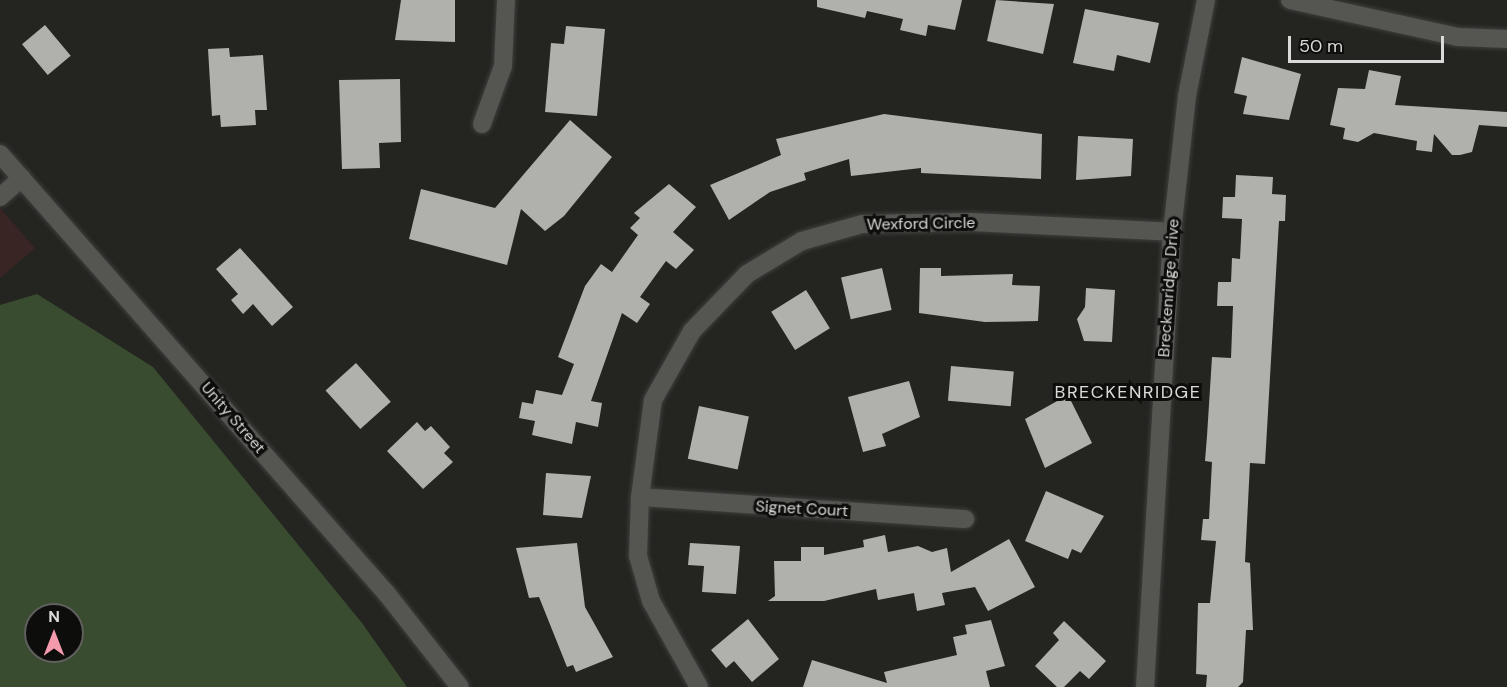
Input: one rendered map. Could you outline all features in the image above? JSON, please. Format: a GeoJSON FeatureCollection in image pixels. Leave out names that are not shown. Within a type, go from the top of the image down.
{"type":"FeatureCollection","features":[{"type":"Feature","properties":{"kind":"street"},"geometry":{"type":"LineString","coordinates":[[482,124],[503,66],[506,0]]}},
{"type":"Feature","properties":{"kind":"street","name":"Breckenridge Drive"},"geometry":{"type":"LineString","coordinates":[[1145,687],[1172,232],[1187,96],[1206,0]]}},
{"type":"Feature","properties":{"kind":"street"},"geometry":{"type":"LineString","coordinates":[[1290,0],[1458,37],[1507,39]]}},
{"type":"Feature","properties":{"kind":"street","name":"Unity Street"},"geometry":{"type":"LineString","coordinates":[[0,154],[387,594],[460,687]]}},
{"type":"Feature","properties":{"kind":"street"},"geometry":{"type":"LineString","coordinates":[[0,197],[22,178]]}},
{"type":"Feature","properties":{"kind":"street","name":"Wexford Circle"},"geometry":{"type":"LineString","coordinates":[[699,687],[651,601],[639,556],[640,497],[653,400],[692,331],[747,274],[802,241],[862,224],[971,222],[1172,232]]}},
{"type":"Feature","properties":{"kind":"street","name":"Signet Court"},"geometry":{"type":"LineString","coordinates":[[640,497],[965,519]]}},
{"type":"Feature","properties":{"kind":"shaded area"},"geometry":{"type":"Polygon","coordinates":[[[0,208],[35,248],[0,278],[0,208]]]}},
{"type":"Feature","properties":{"kind":"green space"},"geometry":{"type":"Polygon","coordinates":[[[37,294],[153,367],[362,623],[407,687],[0,687],[0,305],[37,294]]]}},
{"type":"Feature","properties":{"kind":"building"},"geometry":{"type":"Polygon","coordinates":[[[401,0],[455,0],[455,42],[395,40],[401,0]]]}},
{"type":"Feature","properties":{"kind":"building"},"geometry":{"type":"Polygon","coordinates":[[[817,0],[962,0],[955,30],[928,25],[926,36],[900,30],[903,19],[867,11],[865,18],[817,7],[817,0]]]}},
{"type":"Feature","properties":{"kind":"building"},"geometry":{"type":"Polygon","coordinates":[[[996,0],[1054,4],[1043,54],[987,41],[996,0]]]}},
{"type":"Feature","properties":{"kind":"building"},"geometry":{"type":"Polygon","coordinates":[[[1085,9],[1159,23],[1150,63],[1117,55],[1114,71],[1073,63],[1085,9]]]}},
{"type":"Feature","properties":{"kind":"building"},"geometry":{"type":"Polygon","coordinates":[[[45,25],[71,56],[48,75],[22,44],[45,25]]]}},
{"type":"Feature","properties":{"kind":"building"},"geometry":{"type":"Polygon","coordinates":[[[566,26],[605,29],[597,116],[545,112],[551,43],[564,44],[566,26]]]}},
{"type":"Feature","properties":{"kind":"building"},"geometry":{"type":"Polygon","coordinates":[[[229,48],[230,57],[263,55],[267,110],[255,110],[256,125],[221,127],[220,115],[212,116],[208,49],[229,48]]]}},
{"type":"Feature","properties":{"kind":"building"},"geometry":{"type":"Polygon","coordinates":[[[1242,57],[1301,74],[1289,120],[1243,114],[1247,96],[1234,93],[1242,57]]]}},
{"type":"Feature","properties":{"kind":"building"},"geometry":{"type":"Polygon","coordinates":[[[1369,70],[1401,76],[1395,105],[1507,112],[1507,127],[1479,125],[1472,152],[1460,155],[1452,155],[1434,134],[1432,152],[1416,150],[1417,141],[1374,133],[1358,142],[1343,139],[1345,128],[1330,125],[1338,88],[1365,89],[1369,70]]]}},
{"type":"Feature","properties":{"kind":"building"},"geometry":{"type":"Polygon","coordinates":[[[400,79],[401,142],[379,143],[380,168],[342,169],[339,80],[400,79]]]}},
{"type":"Feature","properties":{"kind":"building"},"geometry":{"type":"Polygon","coordinates":[[[884,114],[1042,134],[1041,179],[921,173],[921,168],[851,176],[849,159],[804,173],[806,180],[770,192],[729,220],[710,185],[781,155],[776,139],[884,114]]]}},
{"type":"Feature","properties":{"kind":"building"},"geometry":{"type":"Polygon","coordinates":[[[570,120],[612,157],[564,216],[545,231],[521,209],[507,265],[409,239],[421,189],[495,208],[570,120]]]}},
{"type":"Feature","properties":{"kind":"building"},"geometry":{"type":"Polygon","coordinates":[[[1078,136],[1133,139],[1131,176],[1076,180],[1078,136]]]}},
{"type":"Feature","properties":{"kind":"building"},"geometry":{"type":"Polygon","coordinates":[[[1236,175],[1273,177],[1272,194],[1286,195],[1285,221],[1279,221],[1265,464],[1250,463],[1245,562],[1250,563],[1253,630],[1246,630],[1243,682],[1238,687],[1206,687],[1207,675],[1196,674],[1198,603],[1210,603],[1216,541],[1201,540],[1203,519],[1209,519],[1212,462],[1205,461],[1212,357],[1231,358],[1233,306],[1217,306],[1218,282],[1231,282],[1232,258],[1240,259],[1242,219],[1222,218],[1223,197],[1235,197],[1236,175]]]}},
{"type":"Feature","properties":{"kind":"building"},"geometry":{"type":"Polygon","coordinates":[[[669,184],[696,207],[673,232],[694,250],[676,269],[666,261],[640,297],[650,304],[637,323],[622,313],[591,401],[602,403],[598,427],[576,422],[572,444],[532,435],[535,421],[519,418],[522,402],[533,404],[536,390],[562,395],[574,364],[558,357],[585,286],[601,264],[612,272],[638,235],[630,228],[640,218],[634,213],[669,184]]]}},
{"type":"Feature","properties":{"kind":"building"},"geometry":{"type":"Polygon","coordinates":[[[240,248],[293,307],[272,326],[253,304],[243,314],[231,300],[238,294],[216,269],[240,248]]]}},
{"type":"Feature","properties":{"kind":"building"},"geometry":{"type":"Polygon","coordinates":[[[882,268],[892,310],[851,319],[841,277],[882,268]]]}},
{"type":"Feature","properties":{"kind":"building"},"geometry":{"type":"Polygon","coordinates":[[[920,268],[941,268],[941,276],[1013,274],[1012,285],[1040,286],[1038,321],[985,322],[919,313],[920,268]]]}},
{"type":"Feature","properties":{"kind":"building"},"geometry":{"type":"Polygon","coordinates":[[[1086,288],[1115,290],[1112,342],[1084,341],[1077,319],[1085,307],[1086,288]]]}},
{"type":"Feature","properties":{"kind":"building"},"geometry":{"type":"Polygon","coordinates":[[[806,290],[830,328],[795,350],[771,312],[806,290]]]}},
{"type":"Feature","properties":{"kind":"building"},"geometry":{"type":"Polygon","coordinates":[[[356,363],[391,402],[360,429],[326,390],[356,363]]]}},
{"type":"Feature","properties":{"kind":"building"},"geometry":{"type":"Polygon","coordinates":[[[951,366],[1014,371],[1011,406],[948,401],[951,366]]]}},
{"type":"Feature","properties":{"kind":"building"},"geometry":{"type":"Polygon","coordinates":[[[909,381],[920,417],[882,434],[886,446],[863,452],[848,397],[909,381]]]}},
{"type":"Feature","properties":{"kind":"building"},"geometry":{"type":"Polygon","coordinates":[[[1068,395],[1092,443],[1045,468],[1025,419],[1068,395]]]}},
{"type":"Feature","properties":{"kind":"building"},"geometry":{"type":"Polygon","coordinates":[[[699,406],[749,417],[738,469],[688,459],[699,406]]]}},
{"type":"Feature","properties":{"kind":"building"},"geometry":{"type":"Polygon","coordinates":[[[417,422],[425,431],[431,426],[450,447],[444,453],[453,462],[423,489],[387,451],[417,422]]]}},
{"type":"Feature","properties":{"kind":"building"},"geometry":{"type":"Polygon","coordinates":[[[546,473],[591,476],[582,518],[543,515],[546,473]]]}},
{"type":"Feature","properties":{"kind":"building"},"geometry":{"type":"Polygon","coordinates":[[[1046,491],[1104,516],[1081,553],[1072,549],[1068,559],[1025,541],[1046,491]]]}},
{"type":"Feature","properties":{"kind":"building"},"geometry":{"type":"Polygon","coordinates":[[[885,535],[888,552],[918,546],[932,552],[947,548],[951,572],[1009,539],[1035,587],[988,611],[975,587],[942,593],[945,605],[917,611],[914,593],[878,600],[876,589],[824,601],[768,601],[775,596],[774,561],[801,561],[801,547],[824,547],[824,555],[864,547],[863,540],[885,535]]]}},
{"type":"Feature","properties":{"kind":"building"},"geometry":{"type":"Polygon","coordinates":[[[577,543],[585,607],[613,657],[576,672],[573,665],[567,667],[539,597],[529,598],[516,548],[577,543]]]}},
{"type":"Feature","properties":{"kind":"building"},"geometry":{"type":"Polygon","coordinates":[[[690,543],[740,546],[736,594],[702,592],[704,566],[688,565],[690,543]]]}},
{"type":"Feature","properties":{"kind":"building"},"geometry":{"type":"Polygon","coordinates":[[[748,619],[779,659],[752,682],[734,661],[726,668],[711,650],[748,619]]]}},
{"type":"Feature","properties":{"kind":"building"},"geometry":{"type":"Polygon","coordinates":[[[991,620],[1005,666],[986,671],[990,687],[803,687],[812,660],[887,683],[884,672],[957,655],[953,637],[967,634],[965,625],[991,620]]]}},
{"type":"Feature","properties":{"kind":"building"},"geometry":{"type":"Polygon","coordinates":[[[1064,621],[1106,661],[1089,679],[1080,671],[1064,687],[1057,687],[1035,666],[1059,640],[1053,633],[1064,621]]]}},
{"type":"Feature","properties":{"kind":"district","name":"BRECKENRIDGE"},"geometry":{"type":"Point","coordinates":[1128,392]}}]}
